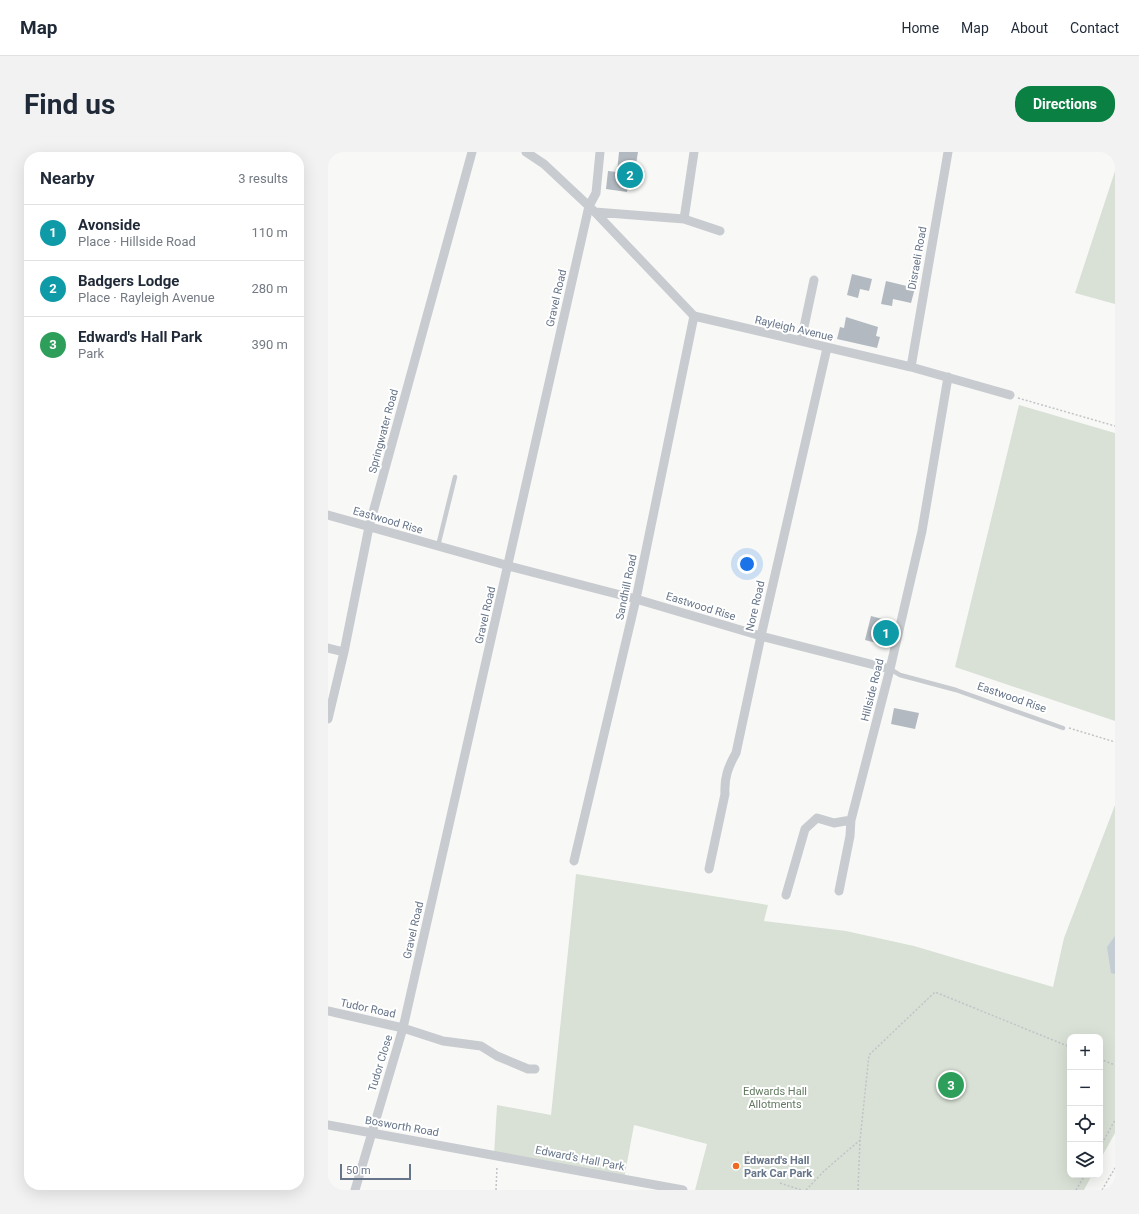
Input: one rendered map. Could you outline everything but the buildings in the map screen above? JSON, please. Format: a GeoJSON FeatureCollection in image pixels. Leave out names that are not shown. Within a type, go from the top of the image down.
{"type":"FeatureCollection","features":[{"type":"Feature","properties":{"kind":"street","name":"Springwater Road"},"geometry":{"type":"LineString","coordinates":[[328,718],[344,652],[369,527],[472,152]]}},
{"type":"Feature","properties":{"kind":"street"},"geometry":{"type":"LineString","coordinates":[[526,152],[544,164],[592,209],[694,316]]}},
{"type":"Feature","properties":{"kind":"street","name":"Gravel Road"},"geometry":{"type":"LineString","coordinates":[[403,1028],[596,193],[600,152]]}},
{"type":"Feature","properties":{"kind":"street"},"geometry":{"type":"LineString","coordinates":[[684,219],[694,152]]}},
{"type":"Feature","properties":{"kind":"street","name":"Disraeli Road"},"geometry":{"type":"LineString","coordinates":[[911,368],[948,152]]}},
{"type":"Feature","properties":{"kind":"street"},"geometry":{"type":"LineString","coordinates":[[592,209],[684,219],[720,231]]}},
{"type":"Feature","properties":{"kind":"street"},"geometry":{"type":"LineString","coordinates":[[801,341],[814,280]]}},
{"type":"Feature","properties":{"kind":"street","name":"Rayleigh Avenue"},"geometry":{"type":"LineString","coordinates":[[694,316],[948,377],[1010,395]]}},
{"type":"Feature","properties":{"kind":"street","name":"Sandhill Road"},"geometry":{"type":"LineString","coordinates":[[574,861],[636,599],[694,316]]}},
{"type":"Feature","properties":{"kind":"street","name":"Nore Road"},"geometry":{"type":"LineString","coordinates":[[709,869],[725,794],[724,783],[727,769],[736,753],[761,636],[827,348]]}},
{"type":"Feature","properties":{"kind":"street","name":"Hillside Road"},"geometry":{"type":"LineString","coordinates":[[839,891],[850,836],[851,819],[890,669],[922,531],[948,377]]}},
{"type":"Feature","properties":{"kind":"street","name":"Eastwood Rise"},"geometry":{"type":"LineString","coordinates":[[328,515],[509,566],[636,599],[761,636],[890,669]]}},
{"type":"Feature","properties":{"kind":"street"},"geometry":{"type":"LineString","coordinates":[[328,648],[344,652]]}},
{"type":"Feature","properties":{"kind":"street"},"geometry":{"type":"LineString","coordinates":[[786,895],[805,830],[817,818],[834,823],[851,819]]}},
{"type":"Feature","properties":{"kind":"street","name":"Tudor Road"},"geometry":{"type":"LineString","coordinates":[[328,1011],[403,1028]]}},
{"type":"Feature","properties":{"kind":"street","name":"Tudor Close"},"geometry":{"type":"LineString","coordinates":[[355,1190],[403,1028],[443,1041],[477,1045],[497,1056],[528,1069],[535,1069]]}},
{"type":"Feature","properties":{"kind":"street","name":"Bosworth Road"},"geometry":{"type":"LineString","coordinates":[[328,1125],[472,1151]]}},
{"type":"Feature","properties":{"kind":"street","name":"Edward's Hall Park"},"geometry":{"type":"LineString","coordinates":[[472,1151],[683,1190]]}},
{"type":"Feature","properties":{"kind":"lane"},"geometry":{"type":"LineString","coordinates":[[438,546],[455,477]]}},
{"type":"Feature","properties":{"kind":"lane","name":"Eastwood Rise"},"geometry":{"type":"LineString","coordinates":[[890,669],[900,675],[956,690],[1063,728]]}},
{"type":"Feature","properties":{"kind":"path"},"geometry":{"type":"LineString","coordinates":[[1010,395],[1115,426]]}},
{"type":"Feature","properties":{"kind":"path"},"geometry":{"type":"LineString","coordinates":[[1063,728],[1076,729],[1115,742]]}},
{"type":"Feature","properties":{"kind":"path"},"geometry":{"type":"LineString","coordinates":[[858,1190],[860,1140],[869,1055],[935,992],[1067,1046]]}},
{"type":"Feature","properties":{"kind":"path"},"geometry":{"type":"LineString","coordinates":[[1103,1060],[1115,1065]]}},
{"type":"Feature","properties":{"kind":"path"},"geometry":{"type":"LineString","coordinates":[[1103,1142],[1115,1120]]}},
{"type":"Feature","properties":{"kind":"path"},"geometry":{"type":"LineString","coordinates":[[806,1190],[824,1171],[860,1140]]}},
{"type":"Feature","properties":{"kind":"path"},"geometry":{"type":"LineString","coordinates":[[746,1161],[749,1150]]}},
{"type":"Feature","properties":{"kind":"path"},"geometry":{"type":"LineString","coordinates":[[496,1190],[498,1156]]}},
{"type":"Feature","properties":{"kind":"path"},"geometry":{"type":"LineString","coordinates":[[1102,1190],[1115,1168]]}},
{"type":"Feature","properties":{"kind":"path"},"geometry":{"type":"LineString","coordinates":[[1076,1190],[1083,1178]]}},
{"type":"Feature","properties":{"kind":"path"},"geometry":{"type":"LineString","coordinates":[[780,1183],[801,1190]]}},
{"type":"Feature","properties":{"kind":"green space"},"geometry":{"type":"Polygon","coordinates":[[[1115,171],[1115,304],[1075,293],[1115,171]]]}},
{"type":"Feature","properties":{"kind":"green space"},"geometry":{"type":"Polygon","coordinates":[[[1019,405],[1115,433],[1115,721],[955,667],[1019,405]]]}},
{"type":"Feature","properties":{"kind":"green space","name":"Edwards Hall Allotments"},"geometry":{"type":"Polygon","coordinates":[[[1115,805],[1115,1133],[1103,1155],[1103,1034],[1067,1034],[1067,1178],[1090,1178],[1084,1190],[695,1190],[707,1144],[634,1125],[624,1179],[494,1155],[497,1105],[551,1115],[576,874],[768,905],[764,921],[846,931],[914,946],[1053,987],[1064,938],[1115,805]]]}},
{"type":"Feature","properties":{"kind":"shaded area"},"geometry":{"type":"Polygon","coordinates":[[[1115,936],[1115,974],[1111,973],[1107,947],[1115,936]]]}},
{"type":"Feature","properties":{"kind":"place","name":"Badgers Lodge"},"geometry":{"type":"Point","coordinates":[630,175]}},
{"type":"Feature","properties":{"kind":"place","name":"Avonside"},"geometry":{"type":"Point","coordinates":[886,633]}},
{"type":"Feature","properties":{"kind":"place","name":"Edward's Hall Park"},"geometry":{"type":"Point","coordinates":[951,1085]}},
{"type":"Feature","properties":{"kind":"place","name":"Edward's Hall Park Car Park"},"geometry":{"type":"Point","coordinates":[736,1166]}}]}
